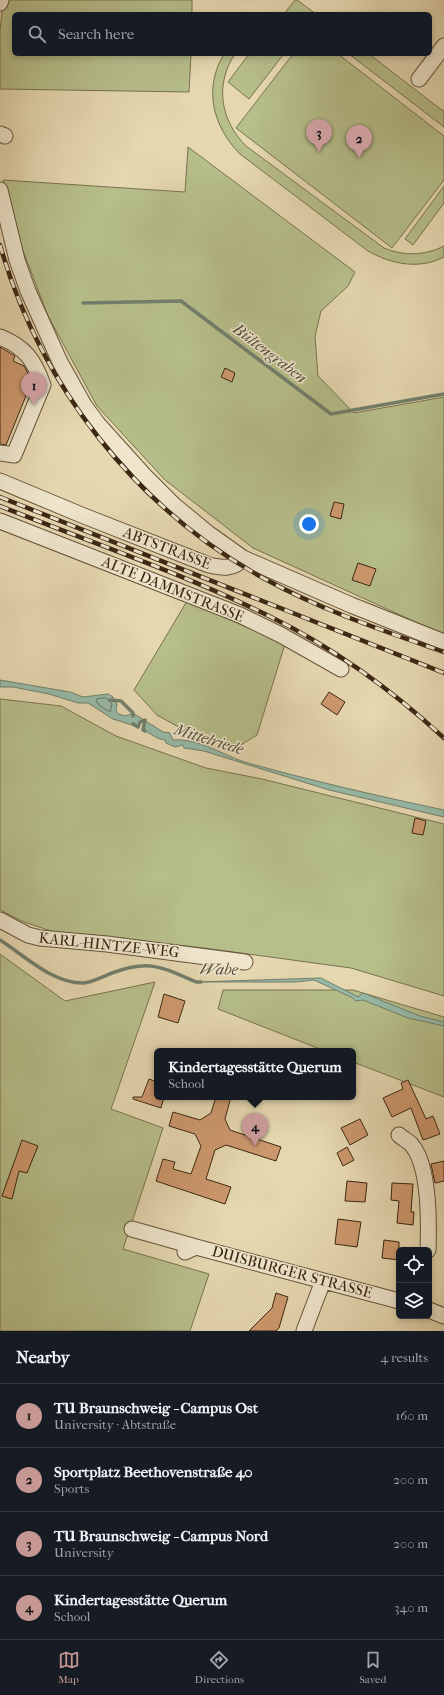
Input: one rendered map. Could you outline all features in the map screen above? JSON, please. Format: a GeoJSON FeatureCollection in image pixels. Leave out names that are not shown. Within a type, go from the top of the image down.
{"type":"FeatureCollection","features":[{"type":"Feature","properties":{"kind":"street"},"geometry":{"type":"LineString","coordinates":[[419,80],[444,46]]}},
{"type":"Feature","properties":{"kind":"street"},"geometry":{"type":"LineString","coordinates":[[0,190],[17,260],[28,291],[60,362],[84,405],[114,443],[169,500],[208,533],[243,558],[351,605],[444,642]]}},
{"type":"Feature","properties":{"kind":"street"},"geometry":{"type":"LineString","coordinates":[[0,337],[9,340],[25,351],[36,366],[42,385],[14,455],[0,453]]}},
{"type":"Feature","properties":{"kind":"street","name":"ABTSTRASSE"},"geometry":{"type":"LineString","coordinates":[[0,480],[84,516],[209,565],[227,567],[237,565],[243,558]]}},
{"type":"Feature","properties":{"kind":"street","name":"ALTE DAMMSTRASSE"},"geometry":{"type":"LineString","coordinates":[[0,521],[240,615],[281,635],[341,669]]}},
{"type":"Feature","properties":{"kind":"street","name":"KARL-HINTZE-WEG"},"geometry":{"type":"LineString","coordinates":[[0,920],[28,935],[40,938],[107,944],[245,962]]}},
{"type":"Feature","properties":{"kind":"street"},"geometry":{"type":"LineString","coordinates":[[398,1135],[412,1144],[421,1163],[425,1181],[428,1247]]}},
{"type":"Feature","properties":{"kind":"street","name":"DUISBURGER STRASSE"},"geometry":{"type":"LineString","coordinates":[[132,1228],[191,1249],[396,1300]]}},
{"type":"Feature","properties":{"kind":"street"},"geometry":{"type":"LineString","coordinates":[[304,1331],[323,1281]]}},
{"type":"Feature","properties":{"kind":"street"},"geometry":{"type":"LineString","coordinates":[[432,1311],[444,1316]]}},
{"type":"Feature","properties":{"kind":"green space"},"geometry":{"type":"Polygon","coordinates":[[[3,0],[192,0],[192,12],[12,12],[12,56],[191,56],[189,92],[0,89],[0,31],[3,0]]]}},
{"type":"Feature","properties":{"kind":"green space"},"geometry":{"type":"Polygon","coordinates":[[[295,0],[297,0],[313,12],[286,12],[295,0]]]}},
{"type":"Feature","properties":{"kind":"green space"},"geometry":{"type":"Polygon","coordinates":[[[223,56],[234,56],[228,66],[224,78],[223,102],[231,125],[237,136],[246,146],[384,248],[406,254],[414,254],[429,252],[444,246],[444,257],[425,263],[405,264],[377,256],[368,251],[240,154],[223,132],[214,107],[214,80],[223,56]]]}},
{"type":"Feature","properties":{"kind":"green space"},"geometry":{"type":"Polygon","coordinates":[[[248,56],[282,56],[249,99],[228,82],[248,56]]]}},
{"type":"Feature","properties":{"kind":"green space"},"geometry":{"type":"Polygon","coordinates":[[[291,56],[341,56],[444,136],[444,180],[392,248],[236,128],[291,56]]]}},
{"type":"Feature","properties":{"kind":"green space"},"geometry":{"type":"Polygon","coordinates":[[[352,56],[372,56],[444,111],[444,127],[352,56]]]}},
{"type":"Feature","properties":{"kind":"green space"},"geometry":{"type":"Polygon","coordinates":[[[188,147],[355,272],[348,286],[321,311],[315,336],[318,376],[354,413],[444,397],[444,635],[253,548],[165,480],[97,406],[48,316],[20,243],[3,180],[185,192],[188,147]]]}},
{"type":"Feature","properties":{"kind":"green space"},"geometry":{"type":"Polygon","coordinates":[[[444,186],[444,203],[413,245],[405,239],[444,186]]]}},
{"type":"Feature","properties":{"kind":"green space"},"geometry":{"type":"Polygon","coordinates":[[[187,601],[285,644],[257,735],[239,746],[193,735],[157,715],[134,690],[187,601]]]}},
{"type":"Feature","properties":{"kind":"green space"},"geometry":{"type":"Polygon","coordinates":[[[0,699],[61,706],[116,736],[206,768],[262,779],[444,824],[444,996],[351,968],[204,948],[51,931],[24,922],[0,910],[0,699]]]}},
{"type":"Feature","properties":{"kind":"green space"},"geometry":{"type":"Polygon","coordinates":[[[0,954],[65,1001],[155,982],[111,1109],[163,1128],[123,1249],[209,1274],[190,1331],[0,1331],[0,954]]]}},
{"type":"Feature","properties":{"kind":"green space"},"geometry":{"type":"Polygon","coordinates":[[[223,990],[353,990],[444,1017],[444,1097],[356,1063],[356,1048],[317,1048],[218,1009],[223,990]]]}},
{"type":"Feature","properties":{"kind":"water"},"geometry":{"type":"Polygon","coordinates":[[[0,680],[70,692],[83,697],[108,694],[113,697],[117,704],[116,710],[118,714],[126,716],[133,713],[144,720],[140,722],[138,727],[113,719],[88,703],[78,703],[49,694],[13,687],[0,687],[0,680]]]}},
{"type":"Feature","properties":{"kind":"water"},"geometry":{"type":"Polygon","coordinates":[[[145,721],[163,732],[170,733],[173,740],[193,742],[248,763],[297,776],[444,810],[444,817],[329,790],[204,751],[184,748],[183,745],[175,747],[166,743],[165,740],[143,730],[145,721]]]}},
{"type":"Feature","properties":{"kind":"water"},"geometry":{"type":"Polygon","coordinates":[[[321,978],[358,997],[363,993],[420,1016],[444,1022],[444,1026],[408,1018],[363,1000],[355,1001],[353,998],[314,980],[295,982],[196,982],[321,978]]]}},
{"type":"Feature","properties":{"kind":"building"},"geometry":{"type":"Polygon","coordinates":[[[0,347],[15,356],[13,361],[24,366],[32,381],[6,445],[0,444],[0,347]]]}},
{"type":"Feature","properties":{"kind":"building"},"geometry":{"type":"Polygon","coordinates":[[[225,368],[235,373],[232,382],[221,377],[225,368]]]}},
{"type":"Feature","properties":{"kind":"building"},"geometry":{"type":"Polygon","coordinates":[[[334,502],[344,504],[341,519],[330,516],[334,502]]]}},
{"type":"Feature","properties":{"kind":"building"},"geometry":{"type":"Polygon","coordinates":[[[358,563],[376,569],[370,586],[352,580],[358,563]]]}},
{"type":"Feature","properties":{"kind":"building"},"geometry":{"type":"Polygon","coordinates":[[[329,692],[345,702],[337,715],[321,704],[329,692]]]}},
{"type":"Feature","properties":{"kind":"building"},"geometry":{"type":"Polygon","coordinates":[[[415,818],[426,821],[423,835],[412,833],[415,818]]]}},
{"type":"Feature","properties":{"kind":"building"},"geometry":{"type":"Polygon","coordinates":[[[164,994],[185,1001],[178,1023],[158,1017],[164,994]]]}},
{"type":"Feature","properties":{"kind":"building"},"geometry":{"type":"Polygon","coordinates":[[[149,1079],[154,1081],[154,1100],[163,1100],[161,1108],[133,1099],[133,1097],[142,1097],[149,1079]]]}},
{"type":"Feature","properties":{"kind":"building"},"geometry":{"type":"Polygon","coordinates":[[[408,1080],[426,1119],[433,1116],[440,1134],[423,1140],[411,1108],[392,1117],[383,1098],[403,1089],[401,1083],[408,1080]]]}},
{"type":"Feature","properties":{"kind":"building"},"geometry":{"type":"Polygon","coordinates":[[[215,1100],[230,1100],[225,1119],[230,1130],[281,1147],[276,1161],[226,1145],[215,1150],[206,1179],[231,1187],[225,1204],[156,1181],[163,1159],[175,1162],[173,1169],[191,1174],[201,1146],[195,1134],[169,1126],[173,1112],[200,1120],[211,1113],[215,1100]]]}},
{"type":"Feature","properties":{"kind":"building"},"geometry":{"type":"Polygon","coordinates":[[[360,1119],[368,1135],[350,1145],[341,1128],[360,1119]]]}},
{"type":"Feature","properties":{"kind":"building"},"geometry":{"type":"Polygon","coordinates":[[[22,1140],[38,1146],[27,1173],[19,1171],[12,1199],[2,1196],[22,1140]]]}},
{"type":"Feature","properties":{"kind":"building"},"geometry":{"type":"Polygon","coordinates":[[[347,1147],[354,1160],[343,1166],[337,1153],[347,1147]]]}},
{"type":"Feature","properties":{"kind":"building"},"geometry":{"type":"Polygon","coordinates":[[[444,1161],[444,1181],[435,1183],[431,1164],[444,1161]]]}},
{"type":"Feature","properties":{"kind":"building"},"geometry":{"type":"Polygon","coordinates":[[[347,1181],[367,1183],[365,1202],[345,1201],[347,1181]]]}},
{"type":"Feature","properties":{"kind":"building"},"geometry":{"type":"Polygon","coordinates":[[[392,1183],[413,1184],[411,1212],[414,1212],[413,1225],[397,1223],[399,1201],[391,1200],[392,1183]]]}},
{"type":"Feature","properties":{"kind":"building"},"geometry":{"type":"Polygon","coordinates":[[[338,1219],[361,1222],[357,1247],[335,1244],[338,1219]]]}},
{"type":"Feature","properties":{"kind":"building"},"geometry":{"type":"Polygon","coordinates":[[[384,1240],[399,1242],[399,1247],[396,1247],[396,1260],[382,1258],[384,1240]]]}},
{"type":"Feature","properties":{"kind":"building"},"geometry":{"type":"Polygon","coordinates":[[[276,1293],[288,1297],[279,1328],[276,1331],[249,1331],[272,1308],[276,1293]]]}},
{"type":"Feature","properties":{"kind":"waterway","name":"Bültengraben"},"geometry":{"type":"LineString","coordinates":[[83,303],[181,301],[331,414],[444,394]]}},
{"type":"Feature","properties":{"kind":"waterway","name":"Mittelriede"},"geometry":{"type":"LineString","coordinates":[[110,700],[121,701],[133,713],[133,716]]}},
{"type":"Feature","properties":{"kind":"waterway","name":"Mittelriede"},"geometry":{"type":"LineString","coordinates":[[133,724],[138,727],[140,722],[145,720],[143,730],[145,731]]}},
{"type":"Feature","properties":{"kind":"waterway","name":"Wabe"},"geometry":{"type":"LineString","coordinates":[[0,940],[39,968],[60,979],[72,982],[87,983],[112,973],[136,966],[164,969],[196,982],[201,982]]}},
{"type":"Feature","properties":{"kind":"railway"},"geometry":{"type":"LineString","coordinates":[[0,245],[18,297],[40,346],[67,394],[99,438],[135,479],[175,517],[218,550],[286,590],[330,610],[444,652]]}},
{"type":"Feature","properties":{"kind":"railway"},"geometry":{"type":"LineString","coordinates":[[0,497],[444,673]]}},
{"type":"Feature","properties":{"kind":"railway"},"geometry":{"type":"LineString","coordinates":[[0,506],[136,558],[236,600],[292,628],[316,641],[382,686],[444,738]]}},
{"type":"Feature","properties":{"kind":"place","name":"TU Braunschweig - Campus Nord"},"geometry":{"type":"Point","coordinates":[319,152]}},
{"type":"Feature","properties":{"kind":"place","name":"Sportplatz Beethovenstraße 40"},"geometry":{"type":"Point","coordinates":[359,158]}},
{"type":"Feature","properties":{"kind":"place","name":"TU Braunschweig - Campus Ost"},"geometry":{"type":"Point","coordinates":[34,405]}},
{"type":"Feature","properties":{"kind":"place","name":"Kindertagesstätte Querum"},"geometry":{"type":"Point","coordinates":[255,1146]}}]}
